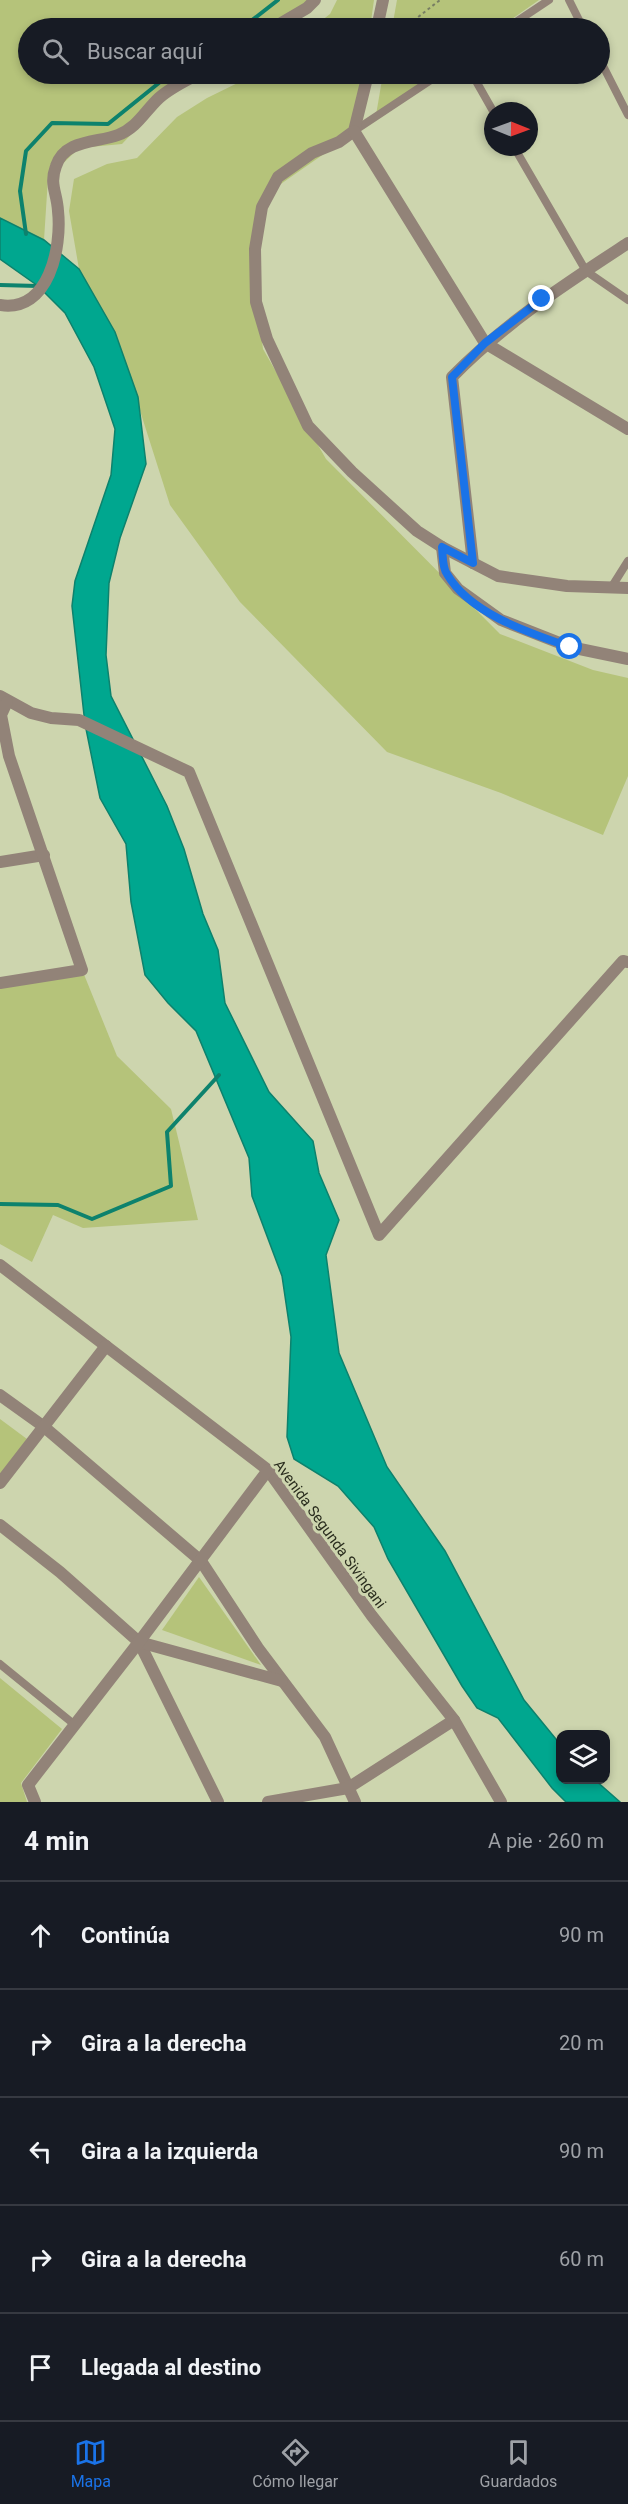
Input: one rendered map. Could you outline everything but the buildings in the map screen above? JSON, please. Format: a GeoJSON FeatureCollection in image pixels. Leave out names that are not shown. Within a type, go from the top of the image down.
{"type":"FeatureCollection","features":[{"type":"Feature","properties":{"kind":"street"},"geometry":{"type":"LineString","coordinates":[[290,18],[308,8],[315,0]]}},
{"type":"Feature","properties":{"kind":"street"},"geometry":{"type":"LineString","coordinates":[[379,18],[383,0]]}},
{"type":"Feature","properties":{"kind":"street"},"geometry":{"type":"LineString","coordinates":[[0,304],[21,305],[46,285],[58,242],[58,209],[51,183],[57,163],[72,146],[118,135],[134,127],[160,98],[182,84]]}},
{"type":"Feature","properties":{"kind":"street"},"geometry":{"type":"LineString","coordinates":[[366,84],[354,131],[339,142],[312,153],[278,177],[262,207],[255,249],[256,302],[267,339],[308,426],[388,506],[417,531],[442,547],[498,576],[567,585],[628,588]]}},
{"type":"Feature","properties":{"kind":"street"},"geometry":{"type":"LineString","coordinates":[[354,131],[485,343],[628,429]]}},
{"type":"Feature","properties":{"kind":"street"},"geometry":{"type":"LineString","coordinates":[[473,563],[452,377],[485,343],[542,299],[628,243]]}},
{"type":"Feature","properties":{"kind":"street"},"geometry":{"type":"LineString","coordinates":[[442,547],[445,573],[458,589],[501,620],[570,647],[628,659]]}},
{"type":"Feature","properties":{"kind":"street"},"geometry":{"type":"LineString","coordinates":[[0,983],[82,970],[44,855],[4,756],[1,715],[3,699],[51,718],[79,720],[189,772],[379,1235],[623,961],[628,962]]}},
{"type":"Feature","properties":{"kind":"street"},"geometry":{"type":"LineString","coordinates":[[0,862],[44,855]]}},
{"type":"Feature","properties":{"kind":"street","name":"Avenida Segunda Sivingani"},"geometry":{"type":"LineString","coordinates":[[0,1265],[268,1470],[372,1616],[454,1720],[501,1802]]}},
{"type":"Feature","properties":{"kind":"street"},"geometry":{"type":"LineString","coordinates":[[0,1483],[106,1346]]}},
{"type":"Feature","properties":{"kind":"street"},"geometry":{"type":"LineString","coordinates":[[0,1395],[43,1426],[201,1561],[258,1648],[325,1737],[355,1802]]}},
{"type":"Feature","properties":{"kind":"street"},"geometry":{"type":"LineString","coordinates":[[35,1802],[28,1785],[201,1561],[268,1470]]}},
{"type":"Feature","properties":{"kind":"street"},"geometry":{"type":"LineString","coordinates":[[0,1525],[60,1572],[139,1642],[218,1802]]}},
{"type":"Feature","properties":{"kind":"street"},"geometry":{"type":"LineString","coordinates":[[139,1642],[282,1681]]}},
{"type":"Feature","properties":{"kind":"street"},"geometry":{"type":"LineString","coordinates":[[268,1802],[348,1788],[454,1720]]}},
{"type":"Feature","properties":{"kind":"lane"},"geometry":{"type":"LineString","coordinates":[[522,18],[549,0]]}},
{"type":"Feature","properties":{"kind":"lane"},"geometry":{"type":"LineString","coordinates":[[568,0],[578,18]]}},
{"type":"Feature","properties":{"kind":"lane"},"geometry":{"type":"LineString","coordinates":[[610,80],[628,115]]}},
{"type":"Feature","properties":{"kind":"lane"},"geometry":{"type":"LineString","coordinates":[[354,131],[425,84]]}},
{"type":"Feature","properties":{"kind":"lane"},"geometry":{"type":"LineString","coordinates":[[478,84],[489,102]]}},
{"type":"Feature","properties":{"kind":"lane"},"geometry":{"type":"LineString","coordinates":[[519,156],[586,271],[628,300]]}},
{"type":"Feature","properties":{"kind":"lane"},"geometry":{"type":"LineString","coordinates":[[611,588],[628,561]]}},
{"type":"Feature","properties":{"kind":"lane"},"geometry":{"type":"LineString","coordinates":[[0,1664],[75,1725]]}},
{"type":"Feature","properties":{"kind":"path"},"geometry":{"type":"LineString","coordinates":[[417,18],[440,0]]}},
{"type":"Feature","properties":{"kind":"green space"},"geometry":{"type":"Polygon","coordinates":[[[0,0],[316,0],[293,18],[18,18],[18,84],[185,84],[175,88],[122,144],[79,148],[48,178],[44,240],[0,218],[0,0]]]}},
{"type":"Feature","properties":{"kind":"green space"},"geometry":{"type":"Polygon","coordinates":[[[337,0],[374,0],[371,18],[325,18],[330,14],[337,0]]]}},
{"type":"Feature","properties":{"kind":"green space"},"geometry":{"type":"Polygon","coordinates":[[[397,0],[539,0],[513,18],[394,18],[397,0]]]}},
{"type":"Feature","properties":{"kind":"green space"},"geometry":{"type":"Polygon","coordinates":[[[236,84],[361,84],[354,133],[265,195],[251,256],[263,349],[326,459],[500,634],[593,670],[628,678],[628,776],[603,835],[501,793],[387,752],[240,602],[170,505],[115,332],[79,269],[69,211],[74,179],[107,164],[137,158],[177,117],[207,98],[236,84]]]}},
{"type":"Feature","properties":{"kind":"green space"},"geometry":{"type":"Polygon","coordinates":[[[381,84],[421,84],[376,115],[381,84]]]}},
{"type":"Feature","properties":{"kind":"green space"},"geometry":{"type":"Polygon","coordinates":[[[83,972],[117,1056],[171,1109],[198,1220],[83,1228],[53,1215],[32,1262],[0,1244],[0,988],[83,972]]]}},
{"type":"Feature","properties":{"kind":"green space"},"geometry":{"type":"Polygon","coordinates":[[[0,1419],[27,1439],[0,1476],[0,1419]]]}},
{"type":"Feature","properties":{"kind":"green space"},"geometry":{"type":"Polygon","coordinates":[[[199,1577],[261,1665],[162,1630],[199,1577]]]}},
{"type":"Feature","properties":{"kind":"green space"},"geometry":{"type":"Polygon","coordinates":[[[0,1678],[62,1729],[21,1783],[27,1802],[0,1802],[0,1678]]]}},
{"type":"Feature","properties":{"kind":"water"},"geometry":{"type":"Polygon","coordinates":[[[0,218],[44,240],[79,269],[115,332],[138,397],[146,464],[120,538],[109,583],[106,655],[111,696],[167,806],[184,849],[203,914],[218,950],[225,1003],[269,1092],[313,1141],[319,1173],[339,1220],[326,1255],[339,1353],[387,1467],[445,1551],[524,1700],[556,1739],[556,1784],[600,1784],[620,1802],[566,1802],[552,1788],[498,1718],[477,1708],[388,1559],[374,1527],[338,1486],[294,1459],[287,1437],[291,1337],[282,1276],[252,1196],[249,1158],[196,1031],[168,1003],[145,975],[131,902],[126,844],[100,798],[85,724],[72,606],[75,581],[111,475],[115,429],[94,367],[65,313],[38,286],[0,259],[0,218]]]}},
{"type":"Feature","properties":{"kind":"waterway"},"geometry":{"type":"LineString","coordinates":[[255,18],[278,0]]}},
{"type":"Feature","properties":{"kind":"waterway"},"geometry":{"type":"LineString","coordinates":[[26,234],[20,191],[26,151],[52,123],[108,124],[158,84]]}},
{"type":"Feature","properties":{"kind":"waterway"},"geometry":{"type":"LineString","coordinates":[[0,285],[38,286]]}},
{"type":"Feature","properties":{"kind":"waterway"},"geometry":{"type":"LineString","coordinates":[[0,1204],[58,1205],[92,1219],[171,1186],[167,1132],[219,1075]]}},
{"type":"Feature","properties":{"kind":"route"},"geometry":{"type":"LineString","coordinates":[[542,299],[485,343],[452,377],[473,563],[442,547],[445,573],[458,589],[476,604],[501,620],[570,647]]}}]}
